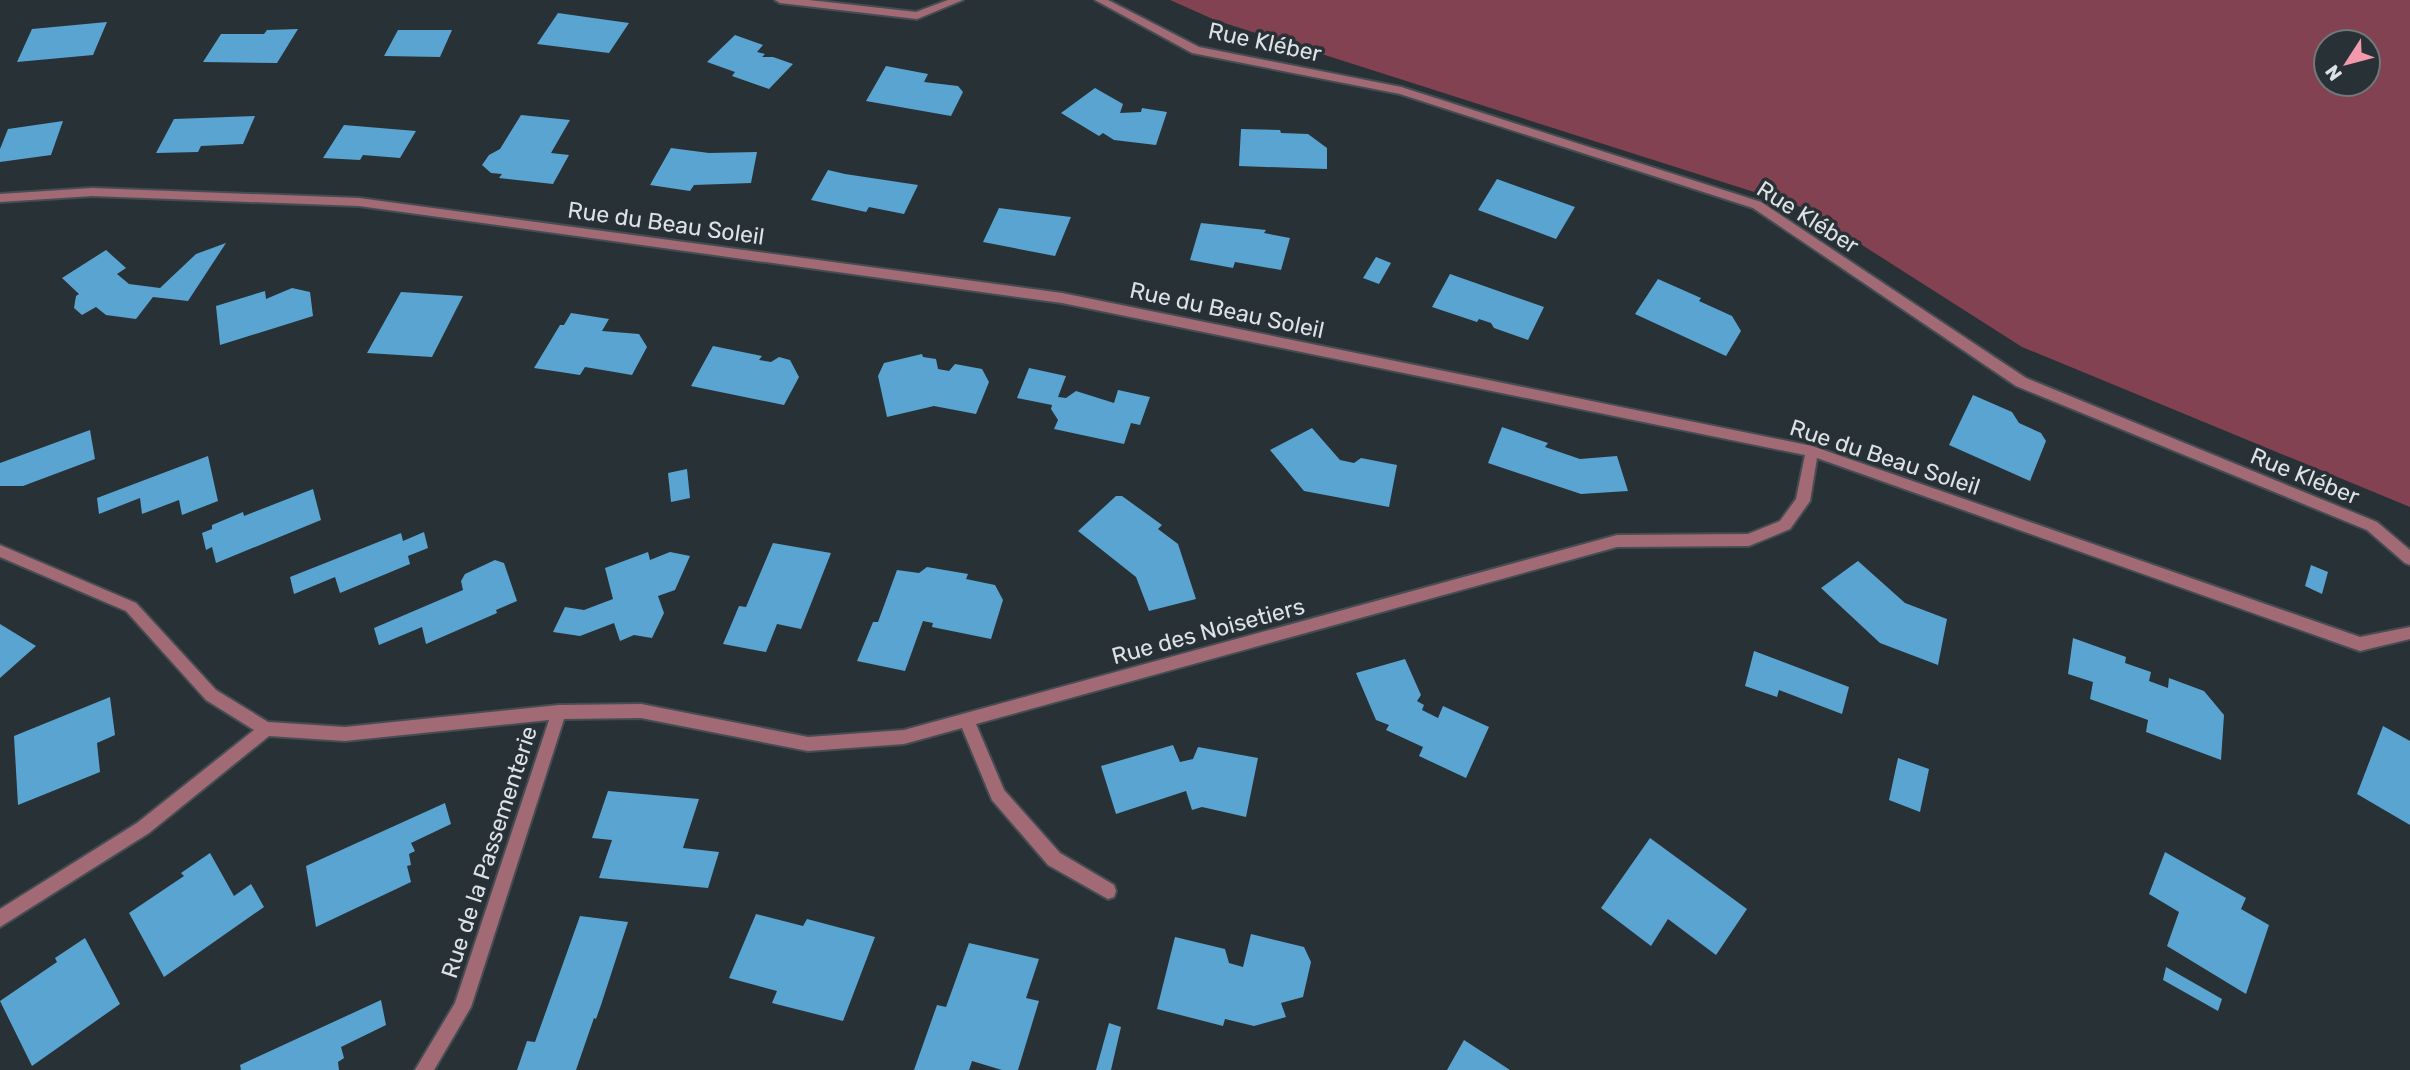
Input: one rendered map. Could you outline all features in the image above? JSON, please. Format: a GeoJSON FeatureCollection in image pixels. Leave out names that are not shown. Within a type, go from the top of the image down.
{"type":"FeatureCollection","features":[{"type":"Feature","properties":{"kind":"street"},"geometry":{"type":"LineString","coordinates":[[780,0],[917,16],[958,0]]}},
{"type":"Feature","properties":{"kind":"street","name":"Rue Kléber"},"geometry":{"type":"LineString","coordinates":[[1100,0],[1196,50],[1401,90],[1757,205],[2021,382],[2372,526],[2410,559]]}},
{"type":"Feature","properties":{"kind":"street","name":"Rue du Beau Soleil"},"geometry":{"type":"LineString","coordinates":[[0,198],[92,192],[359,202],[1062,298],[1812,451],[2360,644],[2410,633]]}},
{"type":"Feature","properties":{"kind":"street","name":"Rue des Noisetiers"},"geometry":{"type":"LineString","coordinates":[[559,712],[641,711],[808,744],[904,737],[1617,541],[1749,540],[1785,525],[1803,501],[1812,451]]}},
{"type":"Feature","properties":{"kind":"street","name":"Rue de la Passementerie"},"geometry":{"type":"LineString","coordinates":[[0,551],[131,607],[211,695],[266,729],[345,734],[559,712],[462,1006],[424,1070]]}},
{"type":"Feature","properties":{"kind":"street"},"geometry":{"type":"LineString","coordinates":[[967,720],[998,795],[1054,859],[1108,891]]}},
{"type":"Feature","properties":{"kind":"street"},"geometry":{"type":"LineString","coordinates":[[0,919],[144,828],[266,729]]}},
{"type":"Feature","properties":{"kind":"shaded area"},"geometry":{"type":"Polygon","coordinates":[[[1170,0],[2410,0],[2410,507],[2022,347],[1804,208],[1215,20],[1170,0]]]}},
{"type":"Feature","properties":{"kind":"building"},"geometry":{"type":"Polygon","coordinates":[[[558,13],[629,23],[609,53],[537,44],[558,13]]]}},
{"type":"Feature","properties":{"kind":"building"},"geometry":{"type":"Polygon","coordinates":[[[107,22],[93,55],[17,62],[32,29],[107,22]]]}},
{"type":"Feature","properties":{"kind":"building"},"geometry":{"type":"Polygon","coordinates":[[[298,29],[277,63],[203,62],[221,34],[264,34],[267,30],[298,29]]]}},
{"type":"Feature","properties":{"kind":"building"},"geometry":{"type":"Polygon","coordinates":[[[398,30],[452,30],[440,57],[384,56],[398,30]]]}},
{"type":"Feature","properties":{"kind":"building"},"geometry":{"type":"Polygon","coordinates":[[[735,35],[763,45],[757,52],[765,54],[762,57],[773,57],[793,64],[769,89],[732,76],[735,72],[707,62],[735,35]]]}},
{"type":"Feature","properties":{"kind":"building"},"geometry":{"type":"Polygon","coordinates":[[[886,66],[928,74],[924,82],[958,86],[963,92],[951,116],[866,101],[886,66]]]}},
{"type":"Feature","properties":{"kind":"building"},"geometry":{"type":"Polygon","coordinates":[[[1095,88],[1123,104],[1120,113],[1141,112],[1142,108],[1167,112],[1156,145],[1114,140],[1103,133],[1099,136],[1061,113],[1095,88]]]}},
{"type":"Feature","properties":{"kind":"building"},"geometry":{"type":"Polygon","coordinates":[[[521,115],[570,120],[551,153],[569,155],[553,184],[499,178],[502,174],[491,173],[482,165],[489,155],[500,149],[521,115]]]}},
{"type":"Feature","properties":{"kind":"building"},"geometry":{"type":"Polygon","coordinates":[[[255,116],[243,144],[201,146],[198,152],[156,153],[174,119],[255,116]]]}},
{"type":"Feature","properties":{"kind":"building"},"geometry":{"type":"Polygon","coordinates":[[[63,121],[51,155],[0,162],[0,149],[8,129],[63,121]]]}},
{"type":"Feature","properties":{"kind":"building"},"geometry":{"type":"Polygon","coordinates":[[[344,125],[416,131],[400,158],[363,155],[360,160],[323,158],[344,125]]]}},
{"type":"Feature","properties":{"kind":"building"},"geometry":{"type":"Polygon","coordinates":[[[1241,129],[1308,134],[1327,148],[1327,169],[1239,166],[1241,129]]]}},
{"type":"Feature","properties":{"kind":"building"},"geometry":{"type":"Polygon","coordinates":[[[671,148],[709,153],[757,152],[751,183],[694,185],[690,191],[650,185],[671,148]]]}},
{"type":"Feature","properties":{"kind":"building"},"geometry":{"type":"Polygon","coordinates":[[[828,170],[918,185],[904,214],[869,207],[866,212],[811,200],[828,170]]]}},
{"type":"Feature","properties":{"kind":"building"},"geometry":{"type":"Polygon","coordinates":[[[1497,179],[1575,207],[1556,239],[1478,210],[1497,179]]]}},
{"type":"Feature","properties":{"kind":"building"},"geometry":{"type":"Polygon","coordinates":[[[999,208],[1071,217],[1055,256],[983,242],[999,208]]]}},
{"type":"Feature","properties":{"kind":"building"},"geometry":{"type":"Polygon","coordinates":[[[1201,223],[1266,230],[1264,233],[1290,238],[1281,270],[1235,262],[1233,268],[1190,260],[1201,223]]]}},
{"type":"Feature","properties":{"kind":"building"},"geometry":{"type":"Polygon","coordinates":[[[226,243],[188,301],[153,297],[136,319],[106,315],[96,307],[82,315],[74,308],[76,296],[79,294],[62,278],[106,250],[126,268],[117,274],[129,284],[160,288],[196,254],[226,243]]]}},
{"type":"Feature","properties":{"kind":"building"},"geometry":{"type":"Polygon","coordinates":[[[1376,257],[1391,263],[1379,284],[1363,278],[1376,257]]]}},
{"type":"Feature","properties":{"kind":"building"},"geometry":{"type":"Polygon","coordinates":[[[1450,274],[1544,307],[1528,340],[1494,328],[1491,323],[1479,319],[1477,322],[1432,307],[1450,274]]]}},
{"type":"Feature","properties":{"kind":"building"},"geometry":{"type":"Polygon","coordinates":[[[1658,279],[1701,298],[1699,301],[1732,316],[1741,331],[1726,356],[1635,314],[1658,279]]]}},
{"type":"Feature","properties":{"kind":"building"},"geometry":{"type":"Polygon","coordinates":[[[292,288],[310,292],[313,316],[220,345],[216,306],[265,291],[266,299],[292,288]]]}},
{"type":"Feature","properties":{"kind":"building"},"geometry":{"type":"Polygon","coordinates":[[[401,292],[463,296],[432,357],[367,353],[401,292]]]}},
{"type":"Feature","properties":{"kind":"building"},"geometry":{"type":"Polygon","coordinates":[[[571,313],[609,319],[602,331],[639,334],[647,347],[632,375],[585,367],[580,375],[534,368],[560,325],[564,325],[571,313]]]}},
{"type":"Feature","properties":{"kind":"building"},"geometry":{"type":"Polygon","coordinates":[[[713,346],[762,356],[759,360],[771,362],[779,357],[790,360],[799,377],[784,405],[691,386],[713,346]]]}},
{"type":"Feature","properties":{"kind":"building"},"geometry":{"type":"Polygon","coordinates":[[[922,354],[923,357],[936,359],[938,369],[949,371],[955,364],[982,369],[989,382],[976,414],[934,406],[887,417],[878,376],[884,363],[922,354]]]}},
{"type":"Feature","properties":{"kind":"building"},"geometry":{"type":"Polygon","coordinates":[[[1029,368],[1066,376],[1058,397],[1066,398],[1076,391],[1114,403],[1118,390],[1150,397],[1140,425],[1131,423],[1124,444],[1054,429],[1058,420],[1051,409],[1052,405],[1017,398],[1029,368]]]}},
{"type":"Feature","properties":{"kind":"building"},"geometry":{"type":"Polygon","coordinates":[[[1973,395],[2012,412],[2019,423],[2041,433],[2046,441],[2030,481],[1949,445],[1973,395]]]}},
{"type":"Feature","properties":{"kind":"building"},"geometry":{"type":"Polygon","coordinates":[[[1502,427],[1548,443],[1545,447],[1580,459],[1617,456],[1628,491],[1581,494],[1488,463],[1502,427]]]}},
{"type":"Feature","properties":{"kind":"building"},"geometry":{"type":"Polygon","coordinates":[[[1312,428],[1340,460],[1354,463],[1361,458],[1397,465],[1389,507],[1304,491],[1270,450],[1312,428]]]}},
{"type":"Feature","properties":{"kind":"building"},"geometry":{"type":"Polygon","coordinates":[[[90,430],[95,459],[23,486],[0,486],[0,463],[90,430]]]}},
{"type":"Feature","properties":{"kind":"building"},"geometry":{"type":"Polygon","coordinates":[[[208,456],[218,501],[182,515],[179,500],[142,514],[140,498],[99,514],[97,498],[208,456]]]}},
{"type":"Feature","properties":{"kind":"building"},"geometry":{"type":"Polygon","coordinates":[[[687,469],[690,498],[671,502],[668,473],[687,469]]]}},
{"type":"Feature","properties":{"kind":"building"},"geometry":{"type":"Polygon","coordinates":[[[313,489],[321,520],[216,563],[212,547],[206,550],[202,533],[212,529],[212,525],[243,512],[244,516],[313,489]]]}},
{"type":"Feature","properties":{"kind":"building"},"geometry":{"type":"Polygon","coordinates":[[[1116,496],[1122,496],[1162,525],[1158,529],[1178,544],[1196,599],[1149,611],[1136,577],[1078,531],[1116,496]]]}},
{"type":"Feature","properties":{"kind":"building"},"geometry":{"type":"Polygon","coordinates":[[[424,532],[428,548],[408,556],[410,564],[340,593],[335,577],[294,594],[290,577],[401,533],[403,541],[424,532]]]}},
{"type":"Feature","properties":{"kind":"building"},"geometry":{"type":"Polygon","coordinates":[[[773,543],[831,553],[801,629],[777,624],[766,652],[723,644],[739,606],[746,607],[773,543]]]}},
{"type":"Feature","properties":{"kind":"building"},"geometry":{"type":"Polygon","coordinates":[[[648,552],[650,560],[670,552],[690,556],[675,590],[658,596],[664,613],[652,638],[634,635],[620,641],[614,623],[580,636],[553,632],[565,607],[584,610],[613,599],[605,568],[648,552]]]}},
{"type":"Feature","properties":{"kind":"building"},"geometry":{"type":"Polygon","coordinates":[[[495,560],[504,563],[517,601],[496,610],[497,613],[426,644],[422,627],[379,645],[374,628],[463,590],[461,581],[465,574],[495,560]]]}},
{"type":"Feature","properties":{"kind":"building"},"geometry":{"type":"Polygon","coordinates":[[[1858,561],[1905,603],[1947,619],[1938,665],[1880,643],[1821,588],[1858,561]]]}},
{"type":"Feature","properties":{"kind":"building"},"geometry":{"type":"Polygon","coordinates":[[[2311,565],[2328,572],[2322,594],[2305,586],[2311,565]]]}},
{"type":"Feature","properties":{"kind":"building"},"geometry":{"type":"Polygon","coordinates":[[[927,567],[968,574],[966,579],[995,585],[1003,600],[991,639],[932,627],[933,623],[923,621],[905,671],[857,661],[873,622],[878,622],[897,570],[919,573],[927,567]]]}},
{"type":"Feature","properties":{"kind":"building"},"geometry":{"type":"Polygon","coordinates":[[[0,624],[36,646],[0,678],[0,624]]]}},
{"type":"Feature","properties":{"kind":"building"},"geometry":{"type":"Polygon","coordinates":[[[2073,638],[2126,657],[2125,663],[2151,672],[2149,681],[2168,688],[2169,678],[2204,691],[2224,715],[2221,760],[2146,732],[2148,720],[2090,699],[2093,682],[2068,674],[2073,638]]]}},
{"type":"Feature","properties":{"kind":"building"},"geometry":{"type":"Polygon","coordinates":[[[1754,651],[1849,687],[1842,714],[1779,690],[1777,697],[1745,686],[1754,651]]]}},
{"type":"Feature","properties":{"kind":"building"},"geometry":{"type":"Polygon","coordinates":[[[1405,659],[1421,695],[1417,701],[1424,705],[1422,710],[1438,718],[1443,706],[1489,727],[1466,778],[1419,756],[1423,747],[1386,730],[1389,725],[1376,720],[1356,673],[1405,659]]]}},
{"type":"Feature","properties":{"kind":"building"},"geometry":{"type":"Polygon","coordinates":[[[110,697],[115,735],[97,743],[100,772],[18,805],[14,736],[110,697]]]}},
{"type":"Feature","properties":{"kind":"building"},"geometry":{"type":"Polygon","coordinates":[[[2383,726],[2410,741],[2410,825],[2357,794],[2383,726]]]}},
{"type":"Feature","properties":{"kind":"building"},"geometry":{"type":"Polygon","coordinates":[[[1173,745],[1180,762],[1193,759],[1198,747],[1258,758],[1246,817],[1202,807],[1192,810],[1186,791],[1116,814],[1101,766],[1173,745]]]}},
{"type":"Feature","properties":{"kind":"building"},"geometry":{"type":"Polygon","coordinates":[[[1898,758],[1929,769],[1920,812],[1889,800],[1898,758]]]}},
{"type":"Feature","properties":{"kind":"building"},"geometry":{"type":"Polygon","coordinates":[[[608,791],[699,799],[683,848],[719,852],[708,888],[599,878],[612,840],[592,838],[608,791]]]}},
{"type":"Feature","properties":{"kind":"building"},"geometry":{"type":"Polygon","coordinates":[[[445,803],[451,824],[411,843],[415,851],[409,854],[411,865],[407,866],[411,882],[316,927],[306,866],[445,803]]]}},
{"type":"Feature","properties":{"kind":"building"},"geometry":{"type":"Polygon","coordinates":[[[1650,838],[1747,909],[1716,955],[1668,919],[1651,946],[1601,908],[1650,838]]]}},
{"type":"Feature","properties":{"kind":"building"},"geometry":{"type":"Polygon","coordinates":[[[2165,852],[2246,898],[2241,909],[2269,925],[2246,994],[2167,946],[2179,912],[2149,894],[2165,852]]]}},
{"type":"Feature","properties":{"kind":"building"},"geometry":{"type":"Polygon","coordinates":[[[210,853],[234,896],[251,884],[264,907],[164,977],[129,913],[184,876],[181,873],[210,853]]]}},
{"type":"Feature","properties":{"kind":"building"},"geometry":{"type":"Polygon","coordinates":[[[756,914],[803,926],[807,919],[875,937],[843,1021],[772,1003],[777,991],[729,978],[756,914]]]}},
{"type":"Feature","properties":{"kind":"building"},"geometry":{"type":"Polygon","coordinates":[[[580,916],[628,922],[576,1070],[517,1070],[527,1041],[535,1042],[580,916]]]}},
{"type":"Feature","properties":{"kind":"building"},"geometry":{"type":"Polygon","coordinates":[[[1251,934],[1304,947],[1311,962],[1303,997],[1281,1003],[1286,1017],[1254,1026],[1225,1019],[1223,1026],[1157,1009],[1175,937],[1225,949],[1229,963],[1243,967],[1251,934]]]}},
{"type":"Feature","properties":{"kind":"building"},"geometry":{"type":"Polygon","coordinates":[[[85,938],[120,1004],[32,1066],[0,1001],[57,962],[55,958],[85,938]]]}},
{"type":"Feature","properties":{"kind":"building"},"geometry":{"type":"Polygon","coordinates":[[[969,943],[1039,959],[1026,998],[1039,1001],[1018,1070],[1002,1070],[972,1061],[969,1070],[914,1070],[937,1005],[946,1007],[969,943]]]}},
{"type":"Feature","properties":{"kind":"building"},"geometry":{"type":"Polygon","coordinates":[[[2166,967],[2222,999],[2218,1011],[2163,980],[2166,967]]]}},
{"type":"Feature","properties":{"kind":"building"},"geometry":{"type":"Polygon","coordinates":[[[381,1000],[386,1025],[341,1047],[344,1058],[338,1062],[339,1070],[241,1070],[240,1065],[381,1000]]]}},
{"type":"Feature","properties":{"kind":"building"},"geometry":{"type":"Polygon","coordinates":[[[1109,1023],[1121,1027],[1111,1070],[1096,1070],[1109,1023]]]}},
{"type":"Feature","properties":{"kind":"building"},"geometry":{"type":"Polygon","coordinates":[[[1464,1040],[1510,1070],[1447,1070],[1464,1040]]]}}]}
